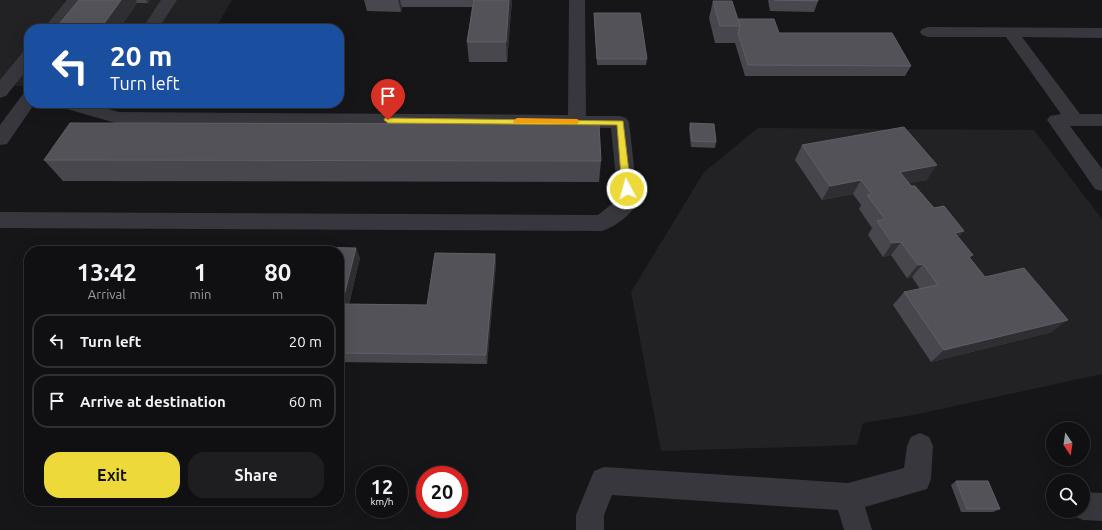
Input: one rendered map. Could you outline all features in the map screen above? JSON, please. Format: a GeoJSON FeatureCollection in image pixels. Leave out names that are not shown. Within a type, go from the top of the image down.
{"type":"FeatureCollection","features":[{"type":"Feature","properties":{"kind":"lane"},"geometry":{"type":"LineString","coordinates":[[55,24],[75,0]]}},
{"type":"Feature","properties":{"kind":"lane"},"geometry":{"type":"LineString","coordinates":[[153,24],[170,0]]}},
{"type":"Feature","properties":{"kind":"lane"},"geometry":{"type":"LineString","coordinates":[[577,0],[577,121]]}},
{"type":"Feature","properties":{"kind":"lane"},"geometry":{"type":"LineString","coordinates":[[928,32],[1102,33]]}},
{"type":"Feature","properties":{"kind":"lane"},"geometry":{"type":"LineString","coordinates":[[1010,32],[1075,120]]}},
{"type":"Feature","properties":{"kind":"lane"},"geometry":{"type":"LineString","coordinates":[[0,93],[24,62]]}},
{"type":"Feature","properties":{"kind":"lane"},"geometry":{"type":"LineString","coordinates":[[0,93],[24,94]]}},
{"type":"Feature","properties":{"kind":"lane"},"geometry":{"type":"LineString","coordinates":[[0,139],[24,105]]}},
{"type":"Feature","properties":{"kind":"lane"},"geometry":{"type":"LineString","coordinates":[[0,220],[602,223],[628,202],[620,122],[119,118],[84,108]]}},
{"type":"Feature","properties":{"kind":"lane"},"geometry":{"type":"LineString","coordinates":[[1102,120],[1056,120],[1102,184]]}},
{"type":"Feature","properties":{"kind":"lane"},"geometry":{"type":"LineString","coordinates":[[590,530],[590,515],[604,481],[848,497],[917,479],[920,446]]}},
{"type":"Feature","properties":{"kind":"lane"},"geometry":{"type":"LineString","coordinates":[[848,497],[858,530]]}},
{"type":"Feature","properties":{"kind":"lane"},"geometry":{"type":"LineString","coordinates":[[1090,506],[1102,507]]}},
{"type":"Feature","properties":{"kind":"shaded area"},"geometry":{"type":"Polygon","coordinates":[[[0,0],[232,0],[218,24],[24,24],[24,86],[0,86],[0,0]]]}},
{"type":"Feature","properties":{"kind":"shaded area"},"geometry":{"type":"Polygon","coordinates":[[[758,128],[1034,130],[1102,219],[1102,374],[913,415],[863,423],[857,445],[661,451],[631,292],[704,172],[758,128]]]}},
{"type":"Feature","properties":{"kind":"building"},"geometry":{"type":"Polygon","coordinates":[[[79,0],[121,0],[104,24],[59,24],[79,0]]]}},
{"type":"Feature","properties":{"kind":"building"},"geometry":{"type":"Polygon","coordinates":[[[474,0],[509,0],[506,42],[467,42],[474,0]]]}},
{"type":"Feature","properties":{"kind":"building"},"geometry":{"type":"Polygon","coordinates":[[[774,0],[818,0],[818,1],[774,0]]]}},
{"type":"Feature","properties":{"kind":"building"},"geometry":{"type":"Polygon","coordinates":[[[713,1],[732,1],[740,26],[720,26],[713,1]]]}},
{"type":"Feature","properties":{"kind":"building"},"geometry":{"type":"Polygon","coordinates":[[[594,13],[640,13],[647,59],[597,59],[594,13]]]}},
{"type":"Feature","properties":{"kind":"building"},"geometry":{"type":"Polygon","coordinates":[[[738,19],[774,19],[779,33],[892,33],[911,66],[748,65],[738,33],[740,26],[738,19]]]}},
{"type":"Feature","properties":{"kind":"building"},"geometry":{"type":"Polygon","coordinates":[[[70,123],[599,124],[601,161],[44,160],[70,123]]]}},
{"type":"Feature","properties":{"kind":"building"},"geometry":{"type":"Polygon","coordinates":[[[690,123],[714,124],[716,142],[692,141],[690,123]]]}},
{"type":"Feature","properties":{"kind":"building"},"geometry":{"type":"Polygon","coordinates":[[[904,127],[937,165],[900,172],[911,186],[915,186],[934,208],[944,206],[964,231],[955,233],[973,255],[969,257],[985,277],[1024,268],[1068,320],[944,350],[904,292],[938,285],[923,264],[918,265],[901,242],[892,243],[877,221],[885,219],[867,195],[872,194],[861,180],[830,186],[802,145],[904,127]]]}},
{"type":"Feature","properties":{"kind":"building"},"geometry":{"type":"Polygon","coordinates":[[[344,248],[356,248],[344,296],[344,248]]]}},
{"type":"Feature","properties":{"kind":"building"},"geometry":{"type":"Polygon","coordinates":[[[435,253],[495,254],[486,355],[344,353],[344,304],[427,305],[435,253]]]}},
{"type":"Feature","properties":{"kind":"building"},"geometry":{"type":"Polygon","coordinates":[[[956,481],[988,481],[1000,509],[967,509],[956,481]]]}},
{"type":"Feature","properties":{"kind":"slow traffic"},"geometry":{"type":"LineString","coordinates":[[517,121],[577,121]]}},
{"type":"Feature","properties":{"kind":"route"},"geometry":{"type":"LineString","coordinates":[[388,120],[620,122],[627,189]]}}]}
